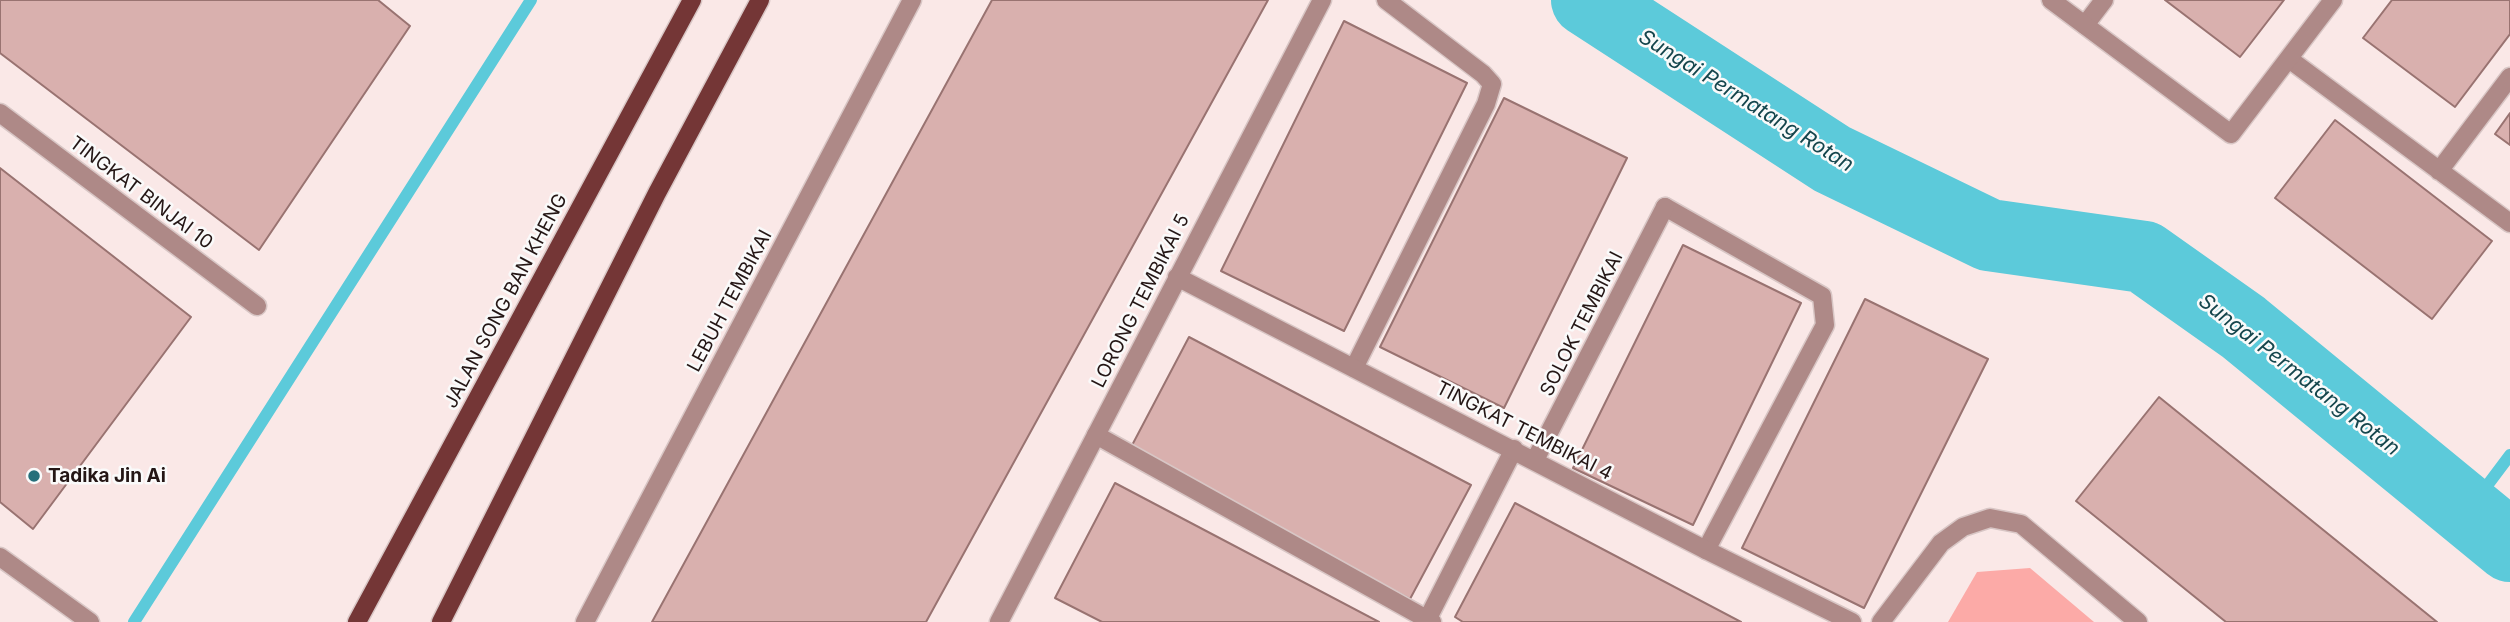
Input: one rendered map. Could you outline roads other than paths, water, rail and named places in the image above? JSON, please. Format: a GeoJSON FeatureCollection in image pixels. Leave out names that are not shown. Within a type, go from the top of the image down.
{"type":"FeatureCollection","features":[{"type":"Feature","properties":{"kind":"main road","name":"JALAN SONG BAN KHENG"},"geometry":{"type":"LineString","coordinates":[[357,622],[692,0]]}},
{"type":"Feature","properties":{"kind":"main road"},"geometry":{"type":"LineString","coordinates":[[441,622],[651,205],[760,0]]}},
{"type":"Feature","properties":{"kind":"street","name":"LEBUH TEMBIKAI"},"geometry":{"type":"LineString","coordinates":[[585,622],[912,0]]}},
{"type":"Feature","properties":{"kind":"street","name":"LORONG TEMBIKAI 5"},"geometry":{"type":"LineString","coordinates":[[999,622],[1322,0]]}},
{"type":"Feature","properties":{"kind":"street"},"geometry":{"type":"LineString","coordinates":[[1354,368],[1486,104],[1492,84],[1483,74],[1386,0]]}},
{"type":"Feature","properties":{"kind":"street"},"geometry":{"type":"LineString","coordinates":[[2051,0],[2231,134],[2333,0]]}},
{"type":"Feature","properties":{"kind":"street"},"geometry":{"type":"LineString","coordinates":[[2085,25],[2104,0]]}},
{"type":"Feature","properties":{"kind":"street"},"geometry":{"type":"LineString","coordinates":[[2288,59],[2510,223]]}},
{"type":"Feature","properties":{"kind":"street"},"geometry":{"type":"LineString","coordinates":[[2439,171],[2510,78]]}},
{"type":"Feature","properties":{"kind":"street","name":"TINGKAT BINJAI 10"},"geometry":{"type":"LineString","coordinates":[[0,113],[257,306]]}},
{"type":"Feature","properties":{"kind":"street","name":"SOLOK TEMBIKAI"},"geometry":{"type":"LineString","coordinates":[[1535,460],[1665,207],[1822,296],[1825,325],[1706,550]]}},
{"type":"Feature","properties":{"kind":"street","name":"TINGKAT TEMBIKAI 4"},"geometry":{"type":"LineString","coordinates":[[1177,277],[1706,550],[1852,622]]}},
{"type":"Feature","properties":{"kind":"street"},"geometry":{"type":"LineString","coordinates":[[1096,435],[1428,621],[1514,449]]}},
{"type":"Feature","properties":{"kind":"street"},"geometry":{"type":"LineString","coordinates":[[1881,622],[1941,543],[1963,527],[1990,518],[2021,524],[2138,622]]}},
{"type":"Feature","properties":{"kind":"street"},"geometry":{"type":"LineString","coordinates":[[0,557],[90,622]]}},
{"type":"Feature","properties":{"kind":"waterway"},"geometry":{"type":"LineString","coordinates":[[134,622],[531,0]]}},
{"type":"Feature","properties":{"kind":"waterway","name":"Sungai Permatang Rotan"},"geometry":{"type":"LineString","coordinates":[[1587,0],[1832,159],[1989,235],[2144,257],[2243,327],[2510,546]]}},
{"type":"Feature","properties":{"kind":"waterway"},"geometry":{"type":"LineString","coordinates":[[2468,511],[2510,455]]}},
{"type":"Feature","properties":{"kind":"place","name":"Tadika Jin Ai"},"geometry":{"type":"Point","coordinates":[34,476]}}]}
